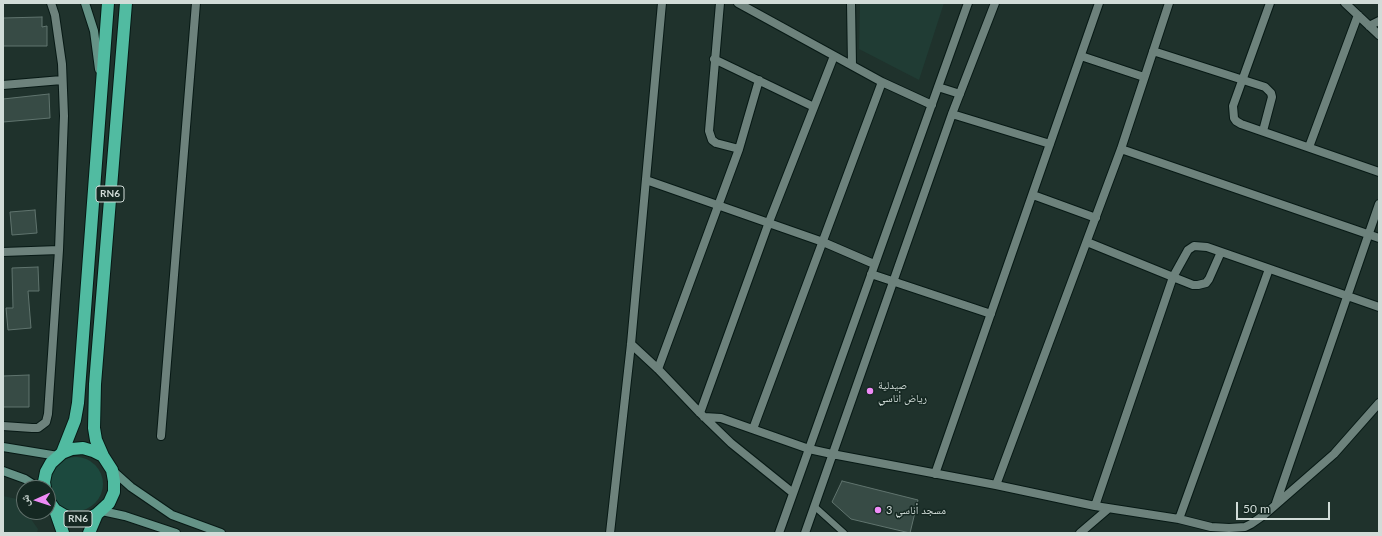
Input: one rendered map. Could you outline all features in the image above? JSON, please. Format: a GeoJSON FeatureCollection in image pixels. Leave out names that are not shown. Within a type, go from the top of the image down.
{"type":"FeatureCollection","features":[{"type":"Feature","properties":{"kind":"highway","name":"RN6"},"geometry":{"type":"LineString","coordinates":[[44,480],[46,472],[51,463],[60,454],[75,420],[78,403],[108,3]]}},
{"type":"Feature","properties":{"kind":"highway","name":"RN6"},"geometry":{"type":"LineString","coordinates":[[89,533],[100,513],[109,503],[114,492],[112,470],[103,456],[96,440],[94,428],[95,384],[126,3]]}},
{"type":"Feature","properties":{"kind":"highway"},"geometry":{"type":"LineString","coordinates":[[60,454],[72,449],[82,448],[103,456]]}},
{"type":"Feature","properties":{"kind":"highway","name":"RN6"},"geometry":{"type":"LineString","coordinates":[[56,508],[65,516],[76,519],[87,518],[100,513]]}},
{"type":"Feature","properties":{"kind":"highway","name":"RN6"},"geometry":{"type":"LineString","coordinates":[[56,515],[63,533]]}},
{"type":"Feature","properties":{"kind":"street"},"geometry":{"type":"LineString","coordinates":[[3,426],[38,428],[46,422],[48,414],[59,250],[64,116],[62,64],[55,15],[51,3]]}},
{"type":"Feature","properties":{"kind":"street"},"geometry":{"type":"LineString","coordinates":[[85,3],[94,31],[102,89]]}},
{"type":"Feature","properties":{"kind":"street"},"geometry":{"type":"LineString","coordinates":[[160,436],[196,3]]}},
{"type":"Feature","properties":{"kind":"street"},"geometry":{"type":"LineString","coordinates":[[610,533],[631,344],[662,3]]}},
{"type":"Feature","properties":{"kind":"street"},"geometry":{"type":"LineString","coordinates":[[720,3],[709,122],[710,136],[716,143],[738,149]]}},
{"type":"Feature","properties":{"kind":"street"},"geometry":{"type":"LineString","coordinates":[[738,3],[882,82],[932,105]]}},
{"type":"Feature","properties":{"kind":"street"},"geometry":{"type":"LineString","coordinates":[[851,3],[852,65]]}},
{"type":"Feature","properties":{"kind":"street"},"geometry":{"type":"LineString","coordinates":[[779,533],[968,3]]}},
{"type":"Feature","properties":{"kind":"street"},"geometry":{"type":"LineString","coordinates":[[805,533],[952,114],[995,3]]}},
{"type":"Feature","properties":{"kind":"street"},"geometry":{"type":"LineString","coordinates":[[935,474],[1099,3]]}},
{"type":"Feature","properties":{"kind":"street"},"geometry":{"type":"LineString","coordinates":[[996,485],[1121,149],[1169,3]]}},
{"type":"Feature","properties":{"kind":"street"},"geometry":{"type":"LineString","coordinates":[[1270,3],[1241,80],[1233,106],[1234,118],[1241,124],[1379,172]]}},
{"type":"Feature","properties":{"kind":"street"},"geometry":{"type":"LineString","coordinates":[[1345,3],[1379,35]]}},
{"type":"Feature","properties":{"kind":"street"},"geometry":{"type":"LineString","coordinates":[[1309,147],[1358,15]]}},
{"type":"Feature","properties":{"kind":"street"},"geometry":{"type":"LineString","coordinates":[[1369,26],[1379,21]]}},
{"type":"Feature","properties":{"kind":"street"},"geometry":{"type":"LineString","coordinates":[[1153,51],[1266,87],[1271,93],[1271,103],[1263,131]]}},
{"type":"Feature","properties":{"kind":"street"},"geometry":{"type":"LineString","coordinates":[[702,415],[769,222],[834,56]]}},
{"type":"Feature","properties":{"kind":"street"},"geometry":{"type":"LineString","coordinates":[[1081,56],[1144,77]]}},
{"type":"Feature","properties":{"kind":"street"},"geometry":{"type":"LineString","coordinates":[[714,59],[814,107]]}},
{"type":"Feature","properties":{"kind":"street"},"geometry":{"type":"LineString","coordinates":[[3,85],[62,80]]}},
{"type":"Feature","properties":{"kind":"street"},"geometry":{"type":"LineString","coordinates":[[658,369],[738,149],[759,80]]}},
{"type":"Feature","properties":{"kind":"street"},"geometry":{"type":"LineString","coordinates":[[753,429],[882,82]]}},
{"type":"Feature","properties":{"kind":"street"},"geometry":{"type":"LineString","coordinates":[[938,87],[960,94]]}},
{"type":"Feature","properties":{"kind":"street"},"geometry":{"type":"LineString","coordinates":[[952,114],[1050,144]]}},
{"type":"Feature","properties":{"kind":"street"},"geometry":{"type":"LineString","coordinates":[[1121,149],[1379,238]]}},
{"type":"Feature","properties":{"kind":"street"},"geometry":{"type":"LineString","coordinates":[[646,180],[769,222],[823,242],[874,264]]}},
{"type":"Feature","properties":{"kind":"street"},"geometry":{"type":"LineString","coordinates":[[1033,195],[1096,218]]}},
{"type":"Feature","properties":{"kind":"street"},"geometry":{"type":"LineString","coordinates":[[1276,503],[1379,204]]}},
{"type":"Feature","properties":{"kind":"street"},"geometry":{"type":"LineString","coordinates":[[1087,242],[1193,285],[1202,285],[1206,283],[1221,252]]}},
{"type":"Feature","properties":{"kind":"street"},"geometry":{"type":"LineString","coordinates":[[1095,506],[1173,277],[1188,250],[1194,246],[1207,247],[1379,307]]}},
{"type":"Feature","properties":{"kind":"street"},"geometry":{"type":"LineString","coordinates":[[3,252],[59,250]]}},
{"type":"Feature","properties":{"kind":"street"},"geometry":{"type":"LineString","coordinates":[[1179,519],[1269,269]]}},
{"type":"Feature","properties":{"kind":"street"},"geometry":{"type":"LineString","coordinates":[[871,274],[991,314]]}},
{"type":"Feature","properties":{"kind":"street"},"geometry":{"type":"LineString","coordinates":[[631,344],[658,369],[731,443],[793,492]]}},
{"type":"Feature","properties":{"kind":"street"},"geometry":{"type":"LineString","coordinates":[[702,415],[721,418],[809,449],[832,454],[996,485],[1108,509],[1179,519],[1211,527],[1237,528],[1244,527],[1258,520],[1334,454],[1379,403]]}},
{"type":"Feature","properties":{"kind":"street"},"geometry":{"type":"LineString","coordinates":[[3,447],[60,454]]}},
{"type":"Feature","properties":{"kind":"street"},"geometry":{"type":"LineString","coordinates":[[112,470],[131,487],[172,515],[221,533]]}},
{"type":"Feature","properties":{"kind":"street"},"geometry":{"type":"LineString","coordinates":[[3,471],[27,480]]}},
{"type":"Feature","properties":{"kind":"street"},"geometry":{"type":"LineString","coordinates":[[1080,533],[1108,509]]}},
{"type":"Feature","properties":{"kind":"street"},"geometry":{"type":"LineString","coordinates":[[100,513],[125,516],[176,533]]}},
{"type":"Feature","properties":{"kind":"lane"},"geometry":{"type":"LineString","coordinates":[[814,506],[844,533]]}},
{"type":"Feature","properties":{"kind":"shaded area"},"geometry":{"type":"Polygon","coordinates":[[[860,3],[944,3],[919,80],[859,49],[860,3]]]}},
{"type":"Feature","properties":{"kind":"shaded area"},"geometry":{"type":"Polygon","coordinates":[[[76,457],[86,459],[95,465],[101,474],[103,484],[101,494],[95,503],[86,509],[76,511],[66,509],[57,503],[56,480],[50,480],[51,474],[57,465],[66,459],[76,457]]]}},
{"type":"Feature","properties":{"kind":"shaded area"},"geometry":{"type":"Polygon","coordinates":[[[3,496],[16,499],[16,520],[32,520],[38,529],[37,533],[3,533],[3,496]]]}},
{"type":"Feature","properties":{"kind":"building"},"geometry":{"type":"Polygon","coordinates":[[[42,17],[42,27],[47,26],[47,46],[3,46],[3,18],[42,17]]]}},
{"type":"Feature","properties":{"kind":"building"},"geometry":{"type":"Polygon","coordinates":[[[49,94],[50,118],[3,122],[3,99],[49,94]]]}},
{"type":"Feature","properties":{"kind":"building"},"geometry":{"type":"Polygon","coordinates":[[[35,210],[37,233],[12,235],[10,212],[35,210]]]}},
{"type":"Feature","properties":{"kind":"building"},"geometry":{"type":"Polygon","coordinates":[[[38,267],[39,291],[28,291],[31,328],[8,330],[6,308],[13,308],[12,268],[38,267]]]}},
{"type":"Feature","properties":{"kind":"building"},"geometry":{"type":"Polygon","coordinates":[[[29,375],[29,407],[3,407],[3,376],[29,375]]]}},
{"type":"Feature","properties":{"kind":"building"},"geometry":{"type":"Polygon","coordinates":[[[842,481],[918,500],[910,533],[851,519],[832,502],[842,481]]]}},
{"type":"Feature","properties":{"kind":"place","name":"صيدلية رياض أناسي"},"geometry":{"type":"Point","coordinates":[870,391]}},
{"type":"Feature","properties":{"kind":"place","name":"مسجد أناسي 3"},"geometry":{"type":"Point","coordinates":[878,510]}}]}
